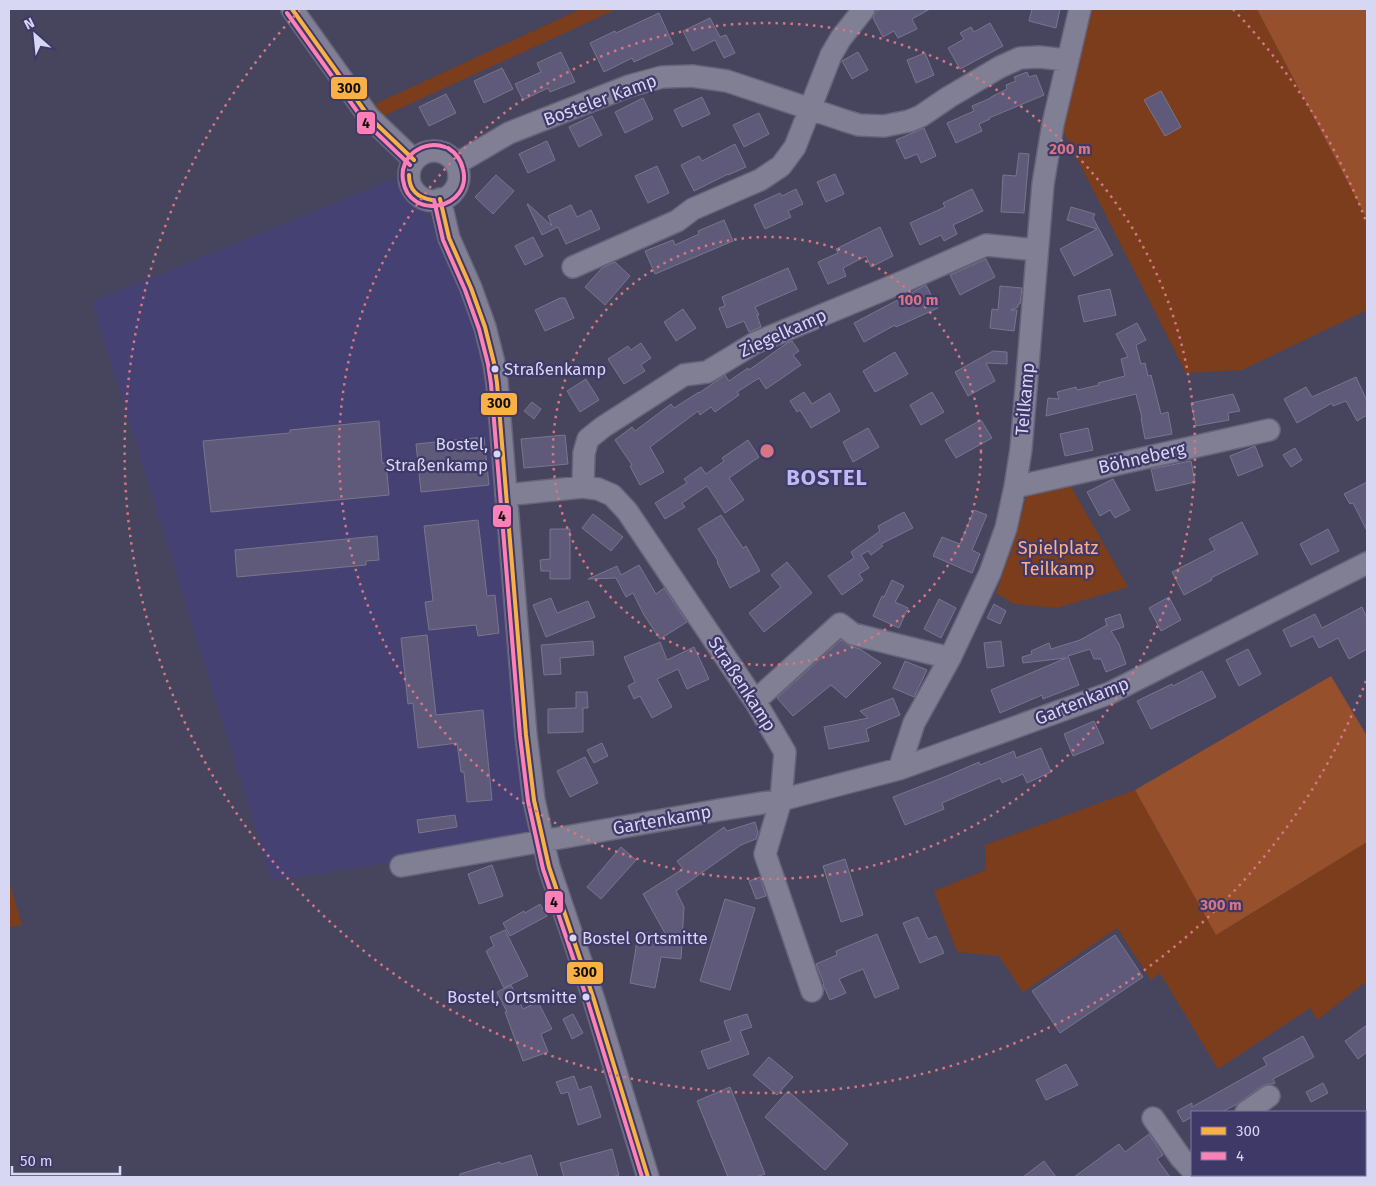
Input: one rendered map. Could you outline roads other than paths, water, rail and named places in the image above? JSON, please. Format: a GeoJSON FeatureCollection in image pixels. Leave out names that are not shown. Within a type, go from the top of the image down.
{"type":"FeatureCollection","features":[{"type":"Feature","properties":{"kind":"street"},"geometry":{"type":"LineString","coordinates":[[292,9],[369,117],[414,160]]}},
{"type":"Feature","properties":{"kind":"street"},"geometry":{"type":"LineString","coordinates":[[574,266],[678,221],[693,209],[760,180],[781,166],[795,148],[836,46],[864,9]]}},
{"type":"Feature","properties":{"kind":"street","name":"Teilkamp"},"geometry":{"type":"LineString","coordinates":[[899,769],[914,723],[950,658],[990,573],[1006,528],[1021,449],[1044,175],[1053,124],[1080,9]]}},
{"type":"Feature","properties":{"kind":"street","name":"Bosteler Kamp"},"geometry":{"type":"LineString","coordinates":[[456,164],[509,134],[629,86],[662,77],[692,76],[727,81],[859,125],[884,126],[897,125],[920,116],[1000,67],[1020,58],[1039,57],[1067,60]]}},
{"type":"Feature","properties":{"kind":"street"},"geometry":{"type":"LineString","coordinates":[[428,151],[444,153],[456,164],[458,179],[456,186],[447,197],[440,200],[424,199],[413,189],[410,182],[410,167],[420,155],[428,151]]}},
{"type":"Feature","properties":{"kind":"street"},"geometry":{"type":"LineString","coordinates":[[440,200],[449,238],[478,306],[494,363],[526,735],[534,800],[550,866],[594,1000],[648,1177]]}},
{"type":"Feature","properties":{"kind":"street","name":"Ziegelkamp"},"geometry":{"type":"LineString","coordinates":[[584,487],[584,453],[588,439],[603,427],[684,375],[707,372],[755,343],[986,245],[1037,250]]}},
{"type":"Feature","properties":{"kind":"street","name":"Böhneberg"},"geometry":{"type":"LineString","coordinates":[[1015,487],[1269,430]]}},
{"type":"Feature","properties":{"kind":"street","name":"Straßenkamp"},"geometry":{"type":"LineString","coordinates":[[506,495],[584,487],[598,489],[612,495],[620,502],[755,702],[785,752],[781,800]]}},
{"type":"Feature","properties":{"kind":"street","name":"Gartenkamp"},"geometry":{"type":"LineString","coordinates":[[402,866],[781,800],[899,769],[1110,693],[1365,570]]}},
{"type":"Feature","properties":{"kind":"street"},"geometry":{"type":"LineString","coordinates":[[755,702],[840,624],[854,634],[950,658]]}},
{"type":"Feature","properties":{"kind":"street"},"geometry":{"type":"LineString","coordinates":[[781,800],[765,854],[812,991]]}},
{"type":"Feature","properties":{"kind":"street"},"geometry":{"type":"LineString","coordinates":[[1247,1111],[1269,1096]]}},
{"type":"Feature","properties":{"kind":"street"},"geometry":{"type":"LineString","coordinates":[[1153,1118],[1189,1159]]}},
{"type":"Feature","properties":{"kind":"place","name":"Straßenkamp"},"geometry":{"type":"Point","coordinates":[495,369]}},
{"type":"Feature","properties":{"kind":"place","name":"Bostel, Straßenkamp"},"geometry":{"type":"Point","coordinates":[497,454]}},
{"type":"Feature","properties":{"kind":"place","name":"Bostel Ortsmitte"},"geometry":{"type":"Point","coordinates":[573,938]}},
{"type":"Feature","properties":{"kind":"place","name":"Bostel, Ortsmitte"},"geometry":{"type":"Point","coordinates":[586,997]}},
{"type":"Feature","properties":{"kind":"district","name":"BOSTEL"},"geometry":{"type":"Point","coordinates":[827,477]}},
{"type":"Feature","properties":{"kind":"park label","name":"Spielplatz Teilkamp"},"geometry":{"type":"Point","coordinates":[1058,558]}}]}
